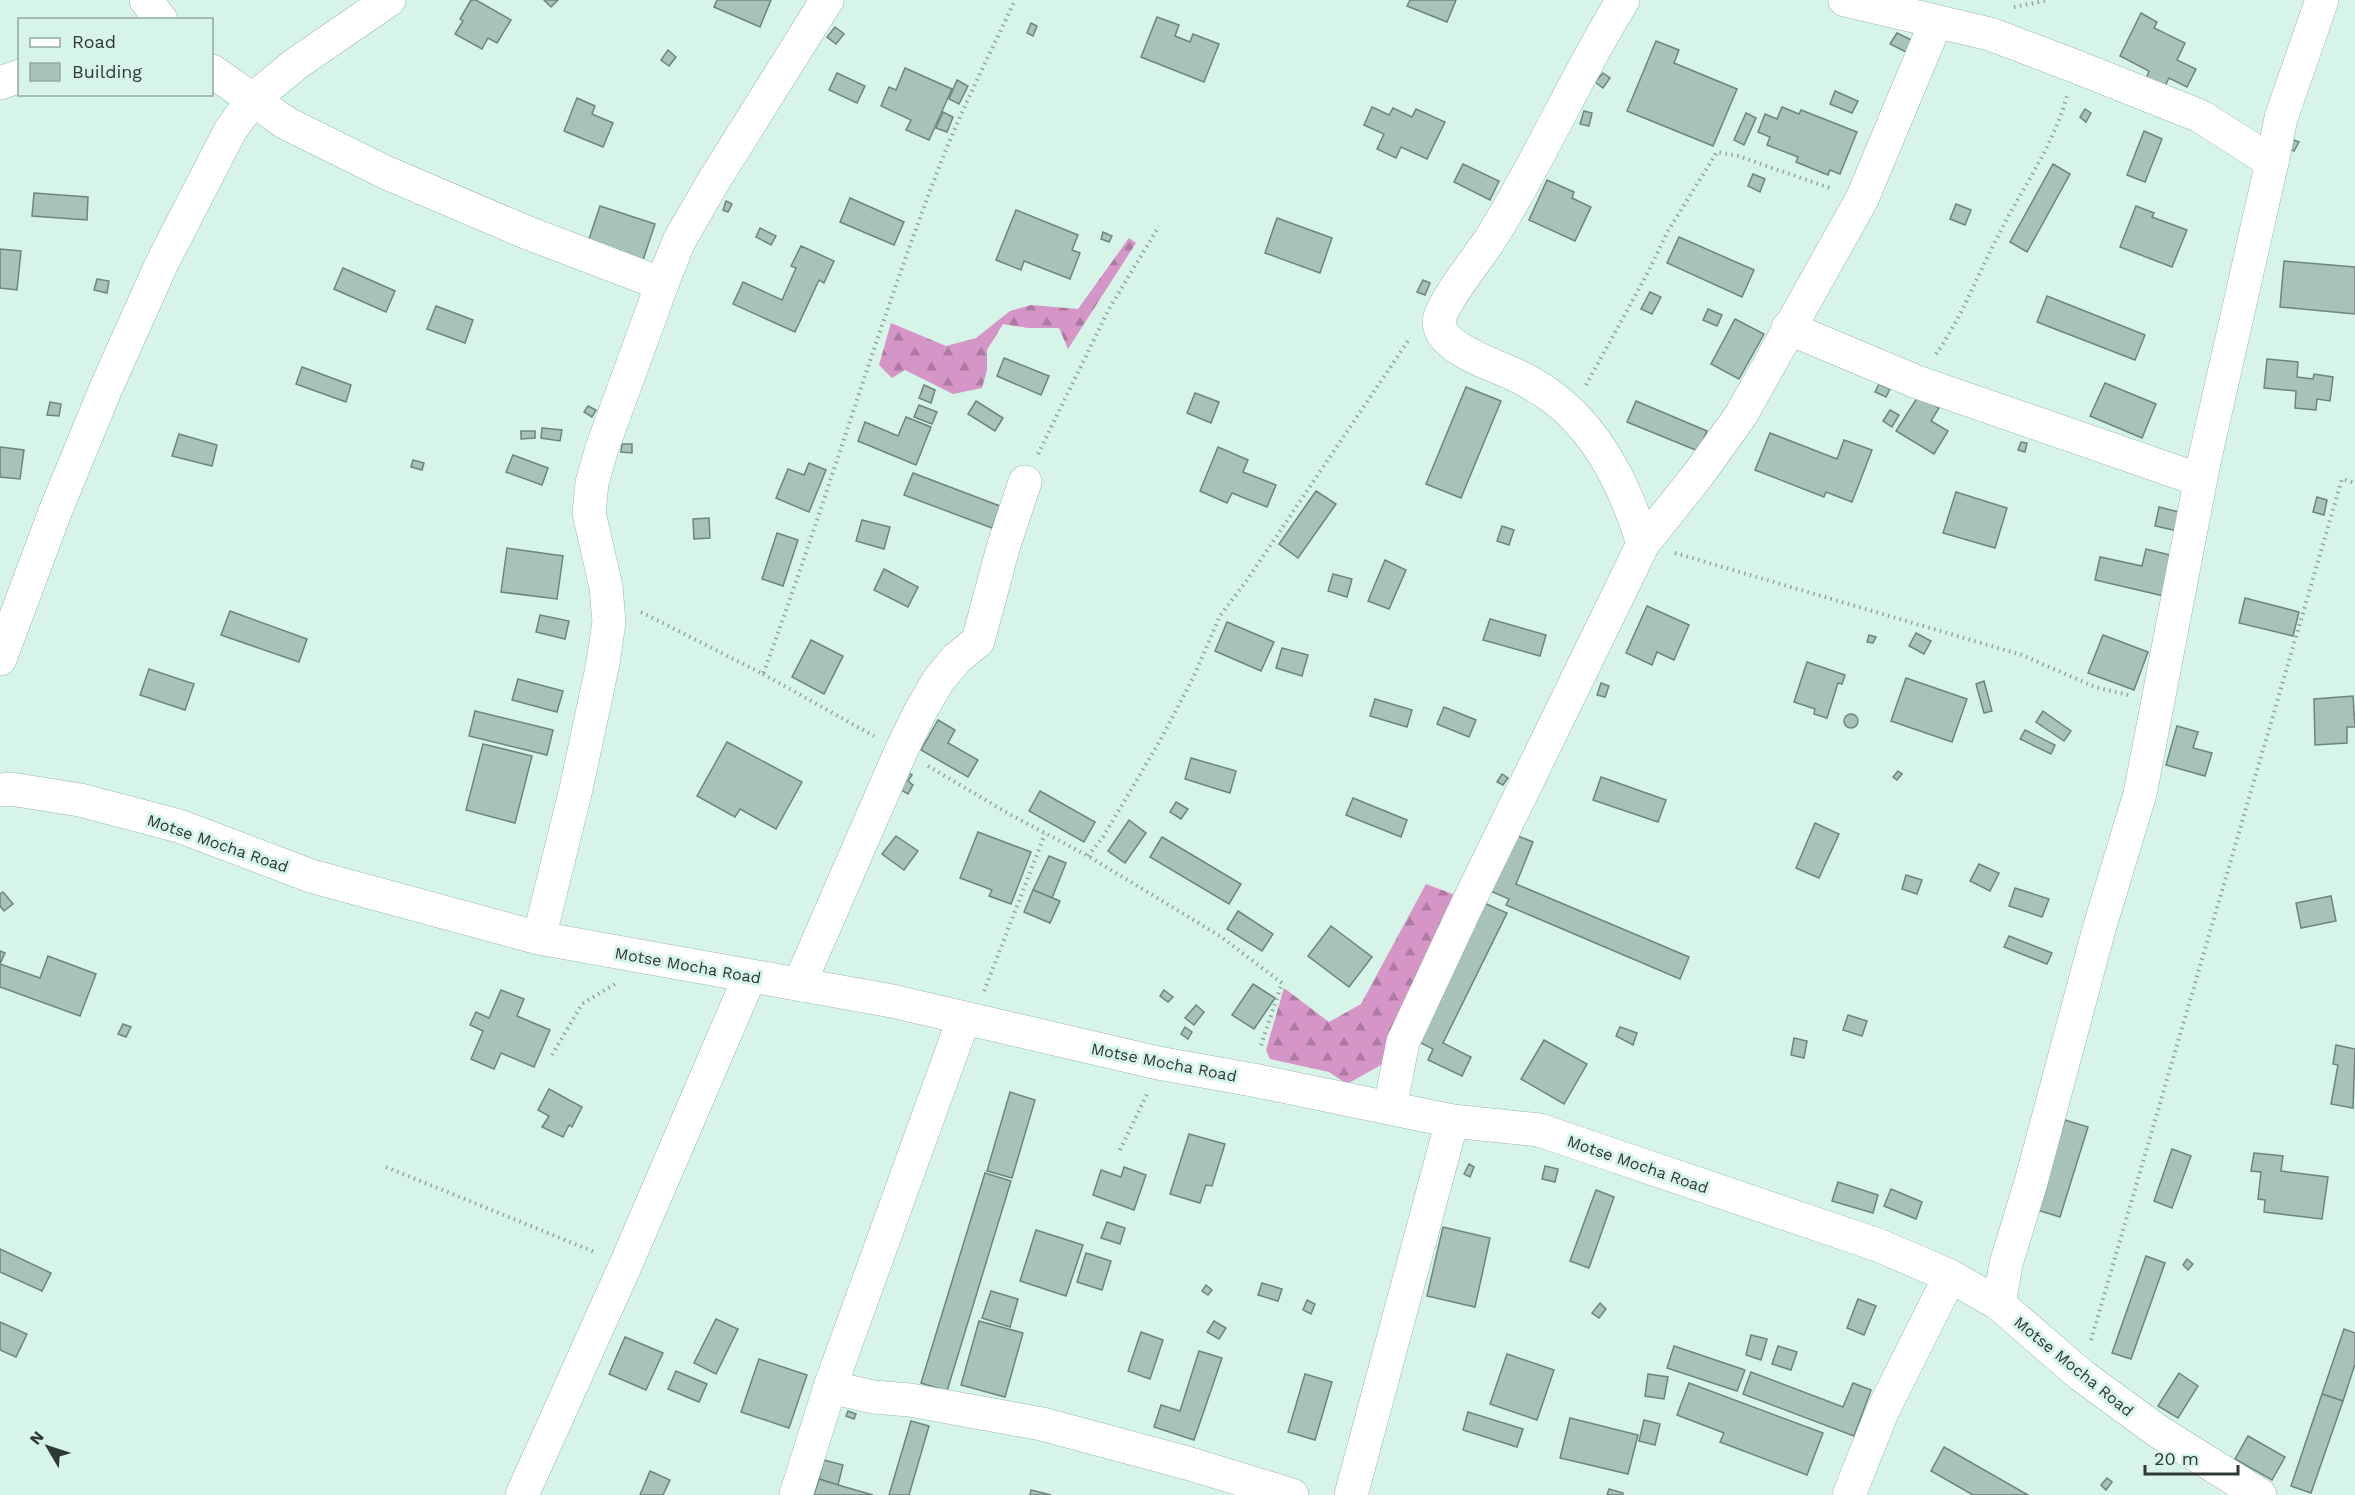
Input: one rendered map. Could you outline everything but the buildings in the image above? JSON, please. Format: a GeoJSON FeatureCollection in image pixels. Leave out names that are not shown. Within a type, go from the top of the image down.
{"type":"FeatureCollection","features":[{"type":"Feature","properties":{"kind":"street"},"geometry":{"type":"LineString","coordinates":[[146,0],[160,18]]}},
{"type":"Feature","properties":{"kind":"street"},"geometry":{"type":"LineString","coordinates":[[0,659],[63,491],[106,388],[162,263],[230,130],[252,100],[297,63],[389,0]]}},
{"type":"Feature","properties":{"kind":"street"},"geometry":{"type":"LineString","coordinates":[[539,938],[576,789],[603,663],[609,622],[606,587],[589,513],[592,483],[679,241],[713,182],[827,0]]}},
{"type":"Feature","properties":{"kind":"street"},"geometry":{"type":"LineString","coordinates":[[1623,0],[1493,236],[1443,307],[1438,322],[1442,332],[1450,341],[1476,359],[1513,374],[1546,392],[1569,410],[1595,442],[1620,482],[1633,509],[1643,544]]}},
{"type":"Feature","properties":{"kind":"street"},"geometry":{"type":"LineString","coordinates":[[1845,0],[1990,34],[2077,67],[2200,116],[2272,162]]}},
{"type":"Feature","properties":{"kind":"street"},"geometry":{"type":"LineString","coordinates":[[1999,1304],[2006,1264],[2031,1182],[2099,929],[2140,794],[2200,480],[2281,117],[2322,0]]}},
{"type":"Feature","properties":{"kind":"street"},"geometry":{"type":"LineString","coordinates":[[1390,1107],[1403,1042],[1466,907],[1643,544],[1698,475],[1741,415],[1862,199],[1936,22]]}},
{"type":"Feature","properties":{"kind":"street"},"geometry":{"type":"LineString","coordinates":[[213,72],[286,123],[387,173],[528,233],[662,284]]}},
{"type":"Feature","properties":{"kind":"street"},"geometry":{"type":"LineString","coordinates":[[0,83],[18,77]]}},
{"type":"Feature","properties":{"kind":"street"},"geometry":{"type":"LineString","coordinates":[[1788,328],[1917,382],[2200,480]]}},
{"type":"Feature","properties":{"kind":"street"},"geometry":{"type":"LineString","coordinates":[[801,985],[901,751],[938,681],[956,659],[978,641],[1003,548],[1025,482]]}},
{"type":"Feature","properties":{"kind":"street","name":"Motse Mocha Road"},"geometry":{"type":"LineString","coordinates":[[0,790],[11,789],[80,800],[179,826],[311,876],[539,938],[892,1001],[1158,1063],[1452,1121],[1539,1130],[1878,1245],[1950,1276],[1999,1304],[2081,1375],[2158,1432],[2260,1495]]}},
{"type":"Feature","properties":{"kind":"street"},"geometry":{"type":"LineString","coordinates":[[522,1495],[626,1264],[750,976]]}},
{"type":"Feature","properties":{"kind":"street"},"geometry":{"type":"LineString","coordinates":[[796,1495],[830,1387],[969,1019]]}},
{"type":"Feature","properties":{"kind":"street"},"geometry":{"type":"LineString","coordinates":[[1351,1495],[1452,1121]]}},
{"type":"Feature","properties":{"kind":"street"},"geometry":{"type":"LineString","coordinates":[[1849,1495],[1883,1410],[1950,1276]]}},
{"type":"Feature","properties":{"kind":"street"},"geometry":{"type":"LineString","coordinates":[[830,1387],[873,1397],[910,1400],[1042,1424],[1187,1463],[1292,1495]]}},
{"type":"Feature","properties":{"kind":"path"},"geometry":{"type":"LineString","coordinates":[[763,674],[788,606],[881,326],[939,168],[1015,0]]}},
{"type":"Feature","properties":{"kind":"path"},"geometry":{"type":"LineString","coordinates":[[1917,382],[1954,328],[1998,234],[2061,118],[2077,67]]}},
{"type":"Feature","properties":{"kind":"path"},"geometry":{"type":"LineString","coordinates":[[1569,410],[1589,380],[1668,231],[1718,152],[1738,156],[1862,199]]}},
{"type":"Feature","properties":{"kind":"path"},"geometry":{"type":"LineString","coordinates":[[1025,482],[1109,309],[1160,226]]}},
{"type":"Feature","properties":{"kind":"path"},"geometry":{"type":"LineString","coordinates":[[1088,856],[1103,837],[1161,739],[1194,676],[1220,616],[1254,570],[1410,338],[1429,322],[1438,322]]}},
{"type":"Feature","properties":{"kind":"path"},"geometry":{"type":"LineString","coordinates":[[2081,1375],[2342,479],[2355,483]]}},
{"type":"Feature","properties":{"kind":"path"},"geometry":{"type":"LineString","coordinates":[[1643,544],[2022,655],[2095,687],[2157,703]]}},
{"type":"Feature","properties":{"kind":"path"},"geometry":{"type":"LineString","coordinates":[[606,587],[641,612],[763,674],[1045,834],[1088,856],[1220,936],[1282,983],[1255,1064],[1253,1080]]}},
{"type":"Feature","properties":{"kind":"path"},"geometry":{"type":"LineString","coordinates":[[969,1019],[1045,834]]}},
{"type":"Feature","properties":{"kind":"path"},"geometry":{"type":"LineString","coordinates":[[552,1055],[582,1004],[616,983],[626,983]]}},
{"type":"Feature","properties":{"kind":"path"},"geometry":{"type":"LineString","coordinates":[[1120,1150],[1149,1090],[1158,1063]]}},
{"type":"Feature","properties":{"kind":"path"},"geometry":{"type":"LineString","coordinates":[[386,1167],[626,1264]]}},
{"type":"Feature","properties":{"kind":"green space"},"geometry":{"type":"Polygon","coordinates":[[[1129,238],[1136,243],[1068,349],[1059,328],[1028,328],[1003,324],[987,350],[987,370],[982,388],[953,394],[905,370],[892,378],[879,365],[891,323],[946,346],[976,338],[1010,311],[1031,305],[1078,309],[1129,238]]]}},
{"type":"Feature","properties":{"kind":"green space"},"geometry":{"type":"Polygon","coordinates":[[[1426,884],[1458,896],[1390,1060],[1347,1084],[1329,1072],[1270,1059],[1266,1050],[1284,988],[1329,1022],[1361,1004],[1426,884]]]}}]}
